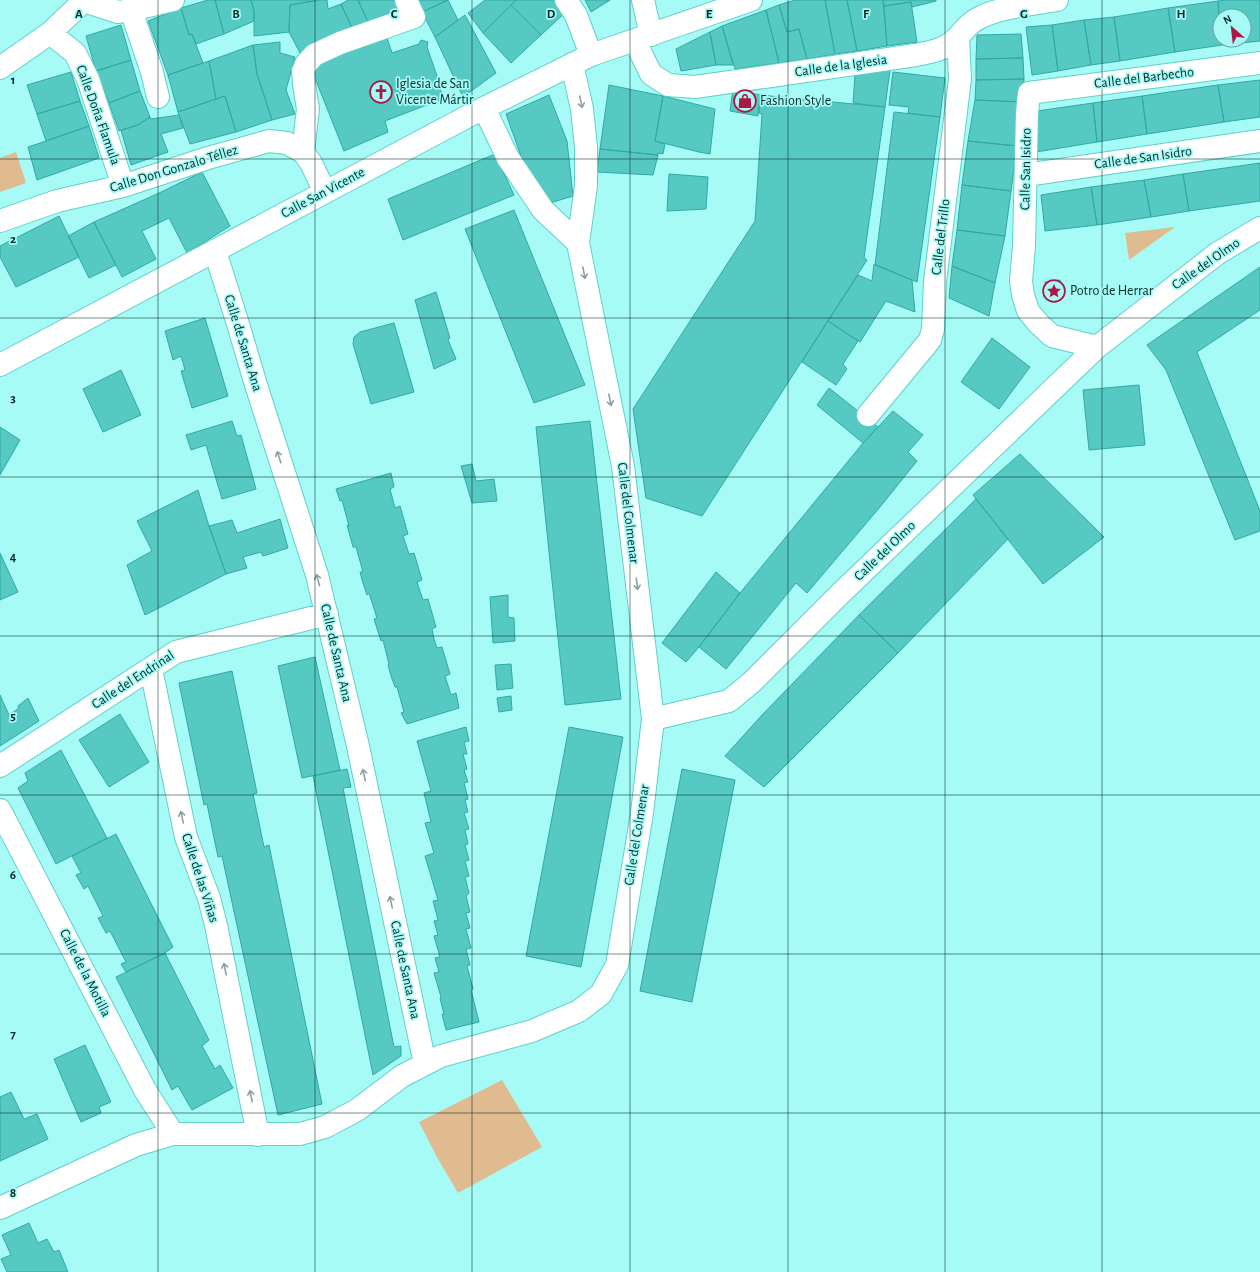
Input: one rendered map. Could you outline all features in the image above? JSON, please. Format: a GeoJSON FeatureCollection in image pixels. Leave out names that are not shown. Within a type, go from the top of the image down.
{"type":"FeatureCollection","features":[{"type":"Feature","properties":{"kind":"street"},"geometry":{"type":"LineString","coordinates":[[0,68],[50,33],[84,0],[118,12],[174,0]]}},
{"type":"Feature","properties":{"kind":"street","name":"Calle del Colmenar"},"geometry":{"type":"LineString","coordinates":[[0,1208],[136,1145],[174,1134],[300,1134],[326,1127],[357,1110],[402,1076],[441,1056],[532,1031],[579,1011],[601,994],[617,965],[642,813],[653,719],[623,466],[578,243],[586,186],[586,148],[582,110],[582,60],[576,15],[566,0]]}},
{"type":"Feature","properties":{"kind":"street"},"geometry":{"type":"LineString","coordinates":[[643,0],[643,38]]}},
{"type":"Feature","properties":{"kind":"street","name":"Calle San Vicente"},"geometry":{"type":"LineString","coordinates":[[0,365],[484,108],[582,60],[643,38],[720,5],[751,0]]}},
{"type":"Feature","properties":{"kind":"street","name":"Calle de la Iglesia"},"geometry":{"type":"LineString","coordinates":[[643,38],[650,74],[668,85],[696,87],[916,55],[940,50],[958,37],[966,26],[991,12],[1057,0]]}},
{"type":"Feature","properties":{"kind":"street"},"geometry":{"type":"LineString","coordinates":[[304,152],[308,109],[303,71],[306,64],[314,55],[410,8]]}},
{"type":"Feature","properties":{"kind":"street"},"geometry":{"type":"LineString","coordinates":[[131,10],[152,72],[158,97]]}},
{"type":"Feature","properties":{"kind":"street","name":"Calle Doña Flamula"},"geometry":{"type":"LineString","coordinates":[[50,33],[75,54],[88,79],[123,186]]}},
{"type":"Feature","properties":{"kind":"street","name":"Calle del Trillo"},"geometry":{"type":"LineString","coordinates":[[868,415],[930,340],[933,329],[935,282],[960,79],[958,37]]}},
{"type":"Feature","properties":{"kind":"street","name":"Calle del Barbecho"},"geometry":{"type":"LineString","coordinates":[[1029,93],[1260,63]]}},
{"type":"Feature","properties":{"kind":"street","name":"Calle San Isidro"},"geometry":{"type":"LineString","coordinates":[[1029,93],[1027,113],[1024,246],[1021,281],[1023,295],[1028,311],[1052,336],[1097,347]]}},
{"type":"Feature","properties":{"kind":"street"},"geometry":{"type":"LineString","coordinates":[[484,108],[508,158],[543,210],[578,243]]}},
{"type":"Feature","properties":{"kind":"street","name":"Calle Don Gonzalo Téllez"},"geometry":{"type":"LineString","coordinates":[[0,221],[57,201],[123,186],[208,158],[269,141],[287,143],[304,152],[325,192]]}},
{"type":"Feature","properties":{"kind":"street","name":"Calle de San Isidro"},"geometry":{"type":"LineString","coordinates":[[1026,175],[1260,141]]}},
{"type":"Feature","properties":{"kind":"street","name":"Calle del Olmo"},"geometry":{"type":"LineString","coordinates":[[653,719],[729,701],[752,682],[845,589],[1097,347],[1218,253],[1260,228]]}},
{"type":"Feature","properties":{"kind":"street","name":"Calle de Santa Ana"},"geometry":{"type":"LineString","coordinates":[[215,251],[317,575],[359,753],[425,1064]]}},
{"type":"Feature","properties":{"kind":"street","name":"Calle del Endrinal"},"geometry":{"type":"LineString","coordinates":[[0,766],[176,652],[327,614]]}},
{"type":"Feature","properties":{"kind":"street","name":"Calle de las Viñas"},"geometry":{"type":"LineString","coordinates":[[151,668],[186,837],[209,898],[216,925],[258,1135]]}},
{"type":"Feature","properties":{"kind":"street","name":"Calle de la Motilla"},"geometry":{"type":"LineString","coordinates":[[0,810],[145,1090],[174,1134]]}},
{"type":"Feature","properties":{"kind":"shaded area"},"geometry":{"type":"Polygon","coordinates":[[[16,152],[26,183],[0,192],[0,158],[16,152]]]}},
{"type":"Feature","properties":{"kind":"shaded area"},"geometry":{"type":"Polygon","coordinates":[[[1175,227],[1129,260],[1125,233],[1175,227]]]}},
{"type":"Feature","properties":{"kind":"shaded area"},"geometry":{"type":"Polygon","coordinates":[[[502,1080],[542,1147],[458,1193],[419,1122],[502,1080]]]}},
{"type":"Feature","properties":{"kind":"building"},"geometry":{"type":"Polygon","coordinates":[[[208,0],[215,0],[224,34],[196,44],[192,34],[189,35],[181,8],[208,0]]]}},
{"type":"Feature","properties":{"kind":"building"},"geometry":{"type":"Polygon","coordinates":[[[215,0],[251,0],[254,11],[254,21],[224,34],[215,0]]]}},
{"type":"Feature","properties":{"kind":"building"},"geometry":{"type":"Polygon","coordinates":[[[251,0],[319,0],[290,5],[289,32],[254,36],[254,11],[251,0]]]}},
{"type":"Feature","properties":{"kind":"building"},"geometry":{"type":"Polygon","coordinates":[[[327,0],[328,9],[341,4],[352,28],[300,53],[289,32],[290,5],[327,0]]]}},
{"type":"Feature","properties":{"kind":"building"},"geometry":{"type":"Polygon","coordinates":[[[348,0],[358,0],[368,22],[352,28],[341,4],[348,0]]]}},
{"type":"Feature","properties":{"kind":"building"},"geometry":{"type":"Polygon","coordinates":[[[358,0],[394,0],[399,9],[368,22],[358,0]]]}},
{"type":"Feature","properties":{"kind":"building"},"geometry":{"type":"Polygon","coordinates":[[[416,0],[448,0],[422,12],[416,0]]]}},
{"type":"Feature","properties":{"kind":"building"},"geometry":{"type":"Polygon","coordinates":[[[448,0],[458,20],[435,37],[422,12],[448,0]]]}},
{"type":"Feature","properties":{"kind":"building"},"geometry":{"type":"Polygon","coordinates":[[[485,0],[516,0],[483,33],[468,13],[485,0]]]}},
{"type":"Feature","properties":{"kind":"building"},"geometry":{"type":"Polygon","coordinates":[[[516,0],[554,0],[567,11],[541,35],[511,5],[516,0]]]}},
{"type":"Feature","properties":{"kind":"building"},"geometry":{"type":"Polygon","coordinates":[[[585,0],[610,0],[591,12],[585,0]]]}},
{"type":"Feature","properties":{"kind":"building"},"geometry":{"type":"Polygon","coordinates":[[[795,0],[825,0],[835,54],[807,59],[799,29],[787,32],[779,5],[795,0]]]}},
{"type":"Feature","properties":{"kind":"building"},"geometry":{"type":"Polygon","coordinates":[[[825,0],[847,0],[857,51],[835,54],[825,0]]]}},
{"type":"Feature","properties":{"kind":"building"},"geometry":{"type":"Polygon","coordinates":[[[847,0],[883,0],[887,46],[857,51],[847,0]]]}},
{"type":"Feature","properties":{"kind":"building"},"geometry":{"type":"Polygon","coordinates":[[[883,0],[936,1],[912,7],[911,2],[884,6],[883,0]]]}},
{"type":"Feature","properties":{"kind":"building"},"geometry":{"type":"Polygon","coordinates":[[[1260,0],[1260,41],[1252,42],[1252,8],[1219,8],[1218,1],[1260,0]]]}},
{"type":"Feature","properties":{"kind":"building"},"geometry":{"type":"Polygon","coordinates":[[[1218,1],[1218,8],[1212,8],[1212,46],[1175,52],[1168,8],[1218,1]]]}},
{"type":"Feature","properties":{"kind":"building"},"geometry":{"type":"Polygon","coordinates":[[[911,2],[917,42],[887,46],[884,6],[911,2]]]}},
{"type":"Feature","properties":{"kind":"building"},"geometry":{"type":"Polygon","coordinates":[[[511,5],[541,35],[511,63],[483,33],[511,5]]]}},
{"type":"Feature","properties":{"kind":"building"},"geometry":{"type":"Polygon","coordinates":[[[779,5],[787,32],[799,29],[807,59],[779,63],[766,10],[779,5]]]}},
{"type":"Feature","properties":{"kind":"building"},"geometry":{"type":"Polygon","coordinates":[[[181,8],[189,35],[192,34],[203,63],[168,75],[148,21],[181,8]]]}},
{"type":"Feature","properties":{"kind":"building"},"geometry":{"type":"Polygon","coordinates":[[[1168,8],[1175,52],[1120,61],[1114,17],[1168,8]]]}},
{"type":"Feature","properties":{"kind":"building"},"geometry":{"type":"Polygon","coordinates":[[[766,10],[779,63],[735,69],[722,26],[766,10]]]}},
{"type":"Feature","properties":{"kind":"building"},"geometry":{"type":"Polygon","coordinates":[[[465,15],[496,73],[463,97],[435,37],[465,15]]]}},
{"type":"Feature","properties":{"kind":"building"},"geometry":{"type":"Polygon","coordinates":[[[1114,17],[1120,61],[1091,65],[1084,20],[1114,17]]]}},
{"type":"Feature","properties":{"kind":"building"},"geometry":{"type":"Polygon","coordinates":[[[1084,20],[1091,65],[1058,71],[1052,25],[1084,20]]]}},
{"type":"Feature","properties":{"kind":"building"},"geometry":{"type":"Polygon","coordinates":[[[121,25],[131,60],[96,71],[86,36],[121,25]]]}},
{"type":"Feature","properties":{"kind":"building"},"geometry":{"type":"Polygon","coordinates":[[[1052,25],[1058,71],[1032,75],[1026,27],[1052,25]]]}},
{"type":"Feature","properties":{"kind":"building"},"geometry":{"type":"Polygon","coordinates":[[[722,26],[733,65],[716,65],[710,32],[722,26]]]}},
{"type":"Feature","properties":{"kind":"building"},"geometry":{"type":"Polygon","coordinates":[[[710,32],[716,65],[681,71],[676,49],[710,32]]]}},
{"type":"Feature","properties":{"kind":"building"},"geometry":{"type":"Polygon","coordinates":[[[1021,34],[1023,58],[976,59],[977,35],[1021,34]]]}},
{"type":"Feature","properties":{"kind":"building","name":"Iglesia de San Vicente Mártir"},"geometry":{"type":"Polygon","coordinates":[[[386,35],[392,53],[419,44],[421,40],[428,42],[427,47],[437,76],[441,78],[438,86],[445,98],[385,121],[388,132],[344,151],[309,63],[386,35]]]}},
{"type":"Feature","properties":{"kind":"building"},"geometry":{"type":"Polygon","coordinates":[[[280,42],[280,53],[295,57],[286,90],[295,114],[272,120],[257,74],[253,45],[280,42]]]}},
{"type":"Feature","properties":{"kind":"building"},"geometry":{"type":"Polygon","coordinates":[[[253,45],[257,74],[272,120],[236,132],[225,96],[216,99],[209,61],[253,45]]]}},
{"type":"Feature","properties":{"kind":"building"},"geometry":{"type":"Polygon","coordinates":[[[1023,58],[1024,79],[976,80],[976,59],[1023,58]]]}},
{"type":"Feature","properties":{"kind":"building"},"geometry":{"type":"Polygon","coordinates":[[[131,60],[140,91],[109,103],[96,71],[131,60]]]}},
{"type":"Feature","properties":{"kind":"building"},"geometry":{"type":"Polygon","coordinates":[[[209,61],[216,99],[178,112],[168,75],[209,61]]]}},
{"type":"Feature","properties":{"kind":"building"},"geometry":{"type":"Polygon","coordinates":[[[890,70],[885,107],[853,103],[855,75],[890,70]]]}},
{"type":"Feature","properties":{"kind":"building"},"geometry":{"type":"Polygon","coordinates":[[[71,72],[80,101],[37,114],[27,85],[71,72]]]}},
{"type":"Feature","properties":{"kind":"building"},"geometry":{"type":"Polygon","coordinates":[[[893,72],[945,78],[940,117],[908,113],[909,107],[889,105],[893,72]]]}},
{"type":"Feature","properties":{"kind":"building"},"geometry":{"type":"Polygon","coordinates":[[[1024,79],[1023,102],[975,100],[976,80],[1024,79]]]}},
{"type":"Feature","properties":{"kind":"building"},"geometry":{"type":"Polygon","coordinates":[[[1260,80],[1260,117],[1224,122],[1218,85],[1260,80]]]}},
{"type":"Feature","properties":{"kind":"building"},"geometry":{"type":"Polygon","coordinates":[[[609,85],[663,96],[655,141],[665,144],[663,154],[658,153],[658,155],[600,149],[609,85]]]}},
{"type":"Feature","properties":{"kind":"building"},"geometry":{"type":"Polygon","coordinates":[[[1218,85],[1224,122],[1147,134],[1142,96],[1218,85]]]}},
{"type":"Feature","properties":{"kind":"building"},"geometry":{"type":"Polygon","coordinates":[[[733,89],[760,95],[758,116],[730,111],[733,89]]]}},
{"type":"Feature","properties":{"kind":"building"},"geometry":{"type":"Polygon","coordinates":[[[140,91],[150,117],[138,125],[119,131],[109,103],[140,91]]]}},
{"type":"Feature","properties":{"kind":"building"},"geometry":{"type":"Polygon","coordinates":[[[549,95],[567,141],[573,196],[550,203],[522,159],[506,114],[549,95]]]}},
{"type":"Feature","properties":{"kind":"building"},"geometry":{"type":"Polygon","coordinates":[[[760,95],[885,107],[864,258],[867,260],[702,516],[646,498],[633,409],[755,221],[762,114],[759,113],[760,95]]]}},
{"type":"Feature","properties":{"kind":"building"},"geometry":{"type":"Polygon","coordinates":[[[225,96],[236,132],[190,144],[178,112],[225,96]]]}},
{"type":"Feature","properties":{"kind":"building"},"geometry":{"type":"Polygon","coordinates":[[[663,96],[715,109],[710,154],[655,141],[663,96]]]}},
{"type":"Feature","properties":{"kind":"building"},"geometry":{"type":"Polygon","coordinates":[[[1142,96],[1147,134],[1097,142],[1093,103],[1142,96]]]}},
{"type":"Feature","properties":{"kind":"building"},"geometry":{"type":"Polygon","coordinates":[[[975,100],[1023,102],[1017,146],[968,141],[975,100]]]}},
{"type":"Feature","properties":{"kind":"building"},"geometry":{"type":"Polygon","coordinates":[[[80,101],[89,126],[46,141],[37,114],[80,101]]]}},
{"type":"Feature","properties":{"kind":"building"},"geometry":{"type":"Polygon","coordinates":[[[1093,103],[1097,142],[1036,152],[1030,112],[1093,103]]]}},
{"type":"Feature","properties":{"kind":"building"},"geometry":{"type":"Polygon","coordinates":[[[894,112],[940,117],[917,282],[875,265],[894,112]]]}},
{"type":"Feature","properties":{"kind":"building"},"geometry":{"type":"Polygon","coordinates":[[[179,115],[183,128],[161,134],[168,152],[131,165],[121,130],[138,125],[150,117],[151,119],[179,115]]]}},
{"type":"Feature","properties":{"kind":"building"},"geometry":{"type":"Polygon","coordinates":[[[89,126],[99,158],[37,180],[28,147],[89,126]]]}},
{"type":"Feature","properties":{"kind":"building"},"geometry":{"type":"Polygon","coordinates":[[[968,141],[1017,146],[1011,191],[962,185],[968,141]]]}},
{"type":"Feature","properties":{"kind":"building"},"geometry":{"type":"Polygon","coordinates":[[[600,149],[658,155],[653,175],[597,172],[600,149]]]}},
{"type":"Feature","properties":{"kind":"building"},"geometry":{"type":"Polygon","coordinates":[[[495,154],[514,195],[403,240],[388,199],[495,154]]]}},
{"type":"Feature","properties":{"kind":"building"},"geometry":{"type":"Polygon","coordinates":[[[1260,163],[1260,201],[1189,211],[1183,174],[1260,163]]]}},
{"type":"Feature","properties":{"kind":"building"},"geometry":{"type":"Polygon","coordinates":[[[202,172],[230,226],[187,253],[169,218],[142,231],[156,259],[122,277],[94,222],[202,172]]]}},
{"type":"Feature","properties":{"kind":"building"},"geometry":{"type":"Polygon","coordinates":[[[669,174],[708,177],[706,209],[667,211],[669,174]]]}},
{"type":"Feature","properties":{"kind":"building"},"geometry":{"type":"Polygon","coordinates":[[[1183,174],[1189,211],[1151,217],[1144,180],[1183,174]]]}},
{"type":"Feature","properties":{"kind":"building"},"geometry":{"type":"Polygon","coordinates":[[[1144,180],[1151,217],[1097,225],[1091,187],[1144,180]]]}},
{"type":"Feature","properties":{"kind":"building"},"geometry":{"type":"Polygon","coordinates":[[[962,185],[1011,191],[1005,236],[957,230],[962,185]]]}},
{"type":"Feature","properties":{"kind":"building"},"geometry":{"type":"Polygon","coordinates":[[[1091,187],[1097,225],[1045,231],[1041,195],[1091,187]]]}},
{"type":"Feature","properties":{"kind":"building"},"geometry":{"type":"Polygon","coordinates":[[[514,210],[585,385],[534,403],[465,229],[514,210]]]}},
{"type":"Feature","properties":{"kind":"building"},"geometry":{"type":"Polygon","coordinates":[[[59,216],[79,257],[16,287],[0,257],[0,246],[59,216]]]}},
{"type":"Feature","properties":{"kind":"building"},"geometry":{"type":"Polygon","coordinates":[[[94,222],[116,265],[89,278],[68,236],[94,222]]]}},
{"type":"Feature","properties":{"kind":"building"},"geometry":{"type":"Polygon","coordinates":[[[957,230],[1005,236],[995,283],[952,266],[957,230]]]}},
{"type":"Feature","properties":{"kind":"building"},"geometry":{"type":"Polygon","coordinates":[[[874,264],[912,280],[915,312],[886,301],[860,342],[828,321],[858,275],[872,281],[874,264]]]}},
{"type":"Feature","properties":{"kind":"building"},"geometry":{"type":"Polygon","coordinates":[[[952,266],[995,283],[989,316],[949,298],[952,266]]]}},
{"type":"Feature","properties":{"kind":"building"},"geometry":{"type":"Polygon","coordinates":[[[1260,267],[1260,310],[1197,352],[1260,511],[1260,531],[1235,540],[1166,370],[1147,345],[1260,267]]]}},
{"type":"Feature","properties":{"kind":"building"},"geometry":{"type":"Polygon","coordinates":[[[1060,280],[1063,297],[1048,300],[1045,282],[1060,280]]]}},
{"type":"Feature","properties":{"kind":"building"},"geometry":{"type":"Polygon","coordinates":[[[436,292],[450,338],[448,340],[456,359],[434,369],[415,300],[436,292]]]}},
{"type":"Feature","properties":{"kind":"building"},"geometry":{"type":"Polygon","coordinates":[[[205,318],[228,396],[192,408],[181,371],[185,370],[181,356],[173,360],[165,331],[205,318]]]}},
{"type":"Feature","properties":{"kind":"building"},"geometry":{"type":"Polygon","coordinates":[[[828,321],[858,341],[843,364],[847,369],[836,385],[802,362],[828,321]]]}},
{"type":"Feature","properties":{"kind":"building"},"geometry":{"type":"Polygon","coordinates":[[[394,323],[414,392],[371,404],[353,344],[354,337],[360,332],[394,323]]]}},
{"type":"Feature","properties":{"kind":"building"},"geometry":{"type":"Polygon","coordinates":[[[992,338],[1030,367],[999,409],[961,382],[992,338]]]}},
{"type":"Feature","properties":{"kind":"building"},"geometry":{"type":"Polygon","coordinates":[[[121,370],[141,415],[103,432],[83,389],[121,370]]]}},
{"type":"Feature","properties":{"kind":"building"},"geometry":{"type":"Polygon","coordinates":[[[1139,385],[1145,445],[1089,450],[1083,390],[1139,385]]]}},
{"type":"Feature","properties":{"kind":"building"},"geometry":{"type":"Polygon","coordinates":[[[829,388],[878,427],[863,443],[817,405],[829,388]]]}},
{"type":"Feature","properties":{"kind":"building"},"geometry":{"type":"Polygon","coordinates":[[[893,411],[923,435],[908,452],[917,461],[807,593],[796,583],[726,669],[699,647],[740,593],[863,443],[893,411]]]}},
{"type":"Feature","properties":{"kind":"building"},"geometry":{"type":"Polygon","coordinates":[[[232,421],[237,436],[241,435],[256,489],[222,499],[206,445],[191,450],[186,435],[232,421]]]}},
{"type":"Feature","properties":{"kind":"building"},"geometry":{"type":"Polygon","coordinates":[[[590,421],[621,699],[565,705],[536,427],[590,421]]]}},
{"type":"Feature","properties":{"kind":"building"},"geometry":{"type":"Polygon","coordinates":[[[0,427],[20,440],[0,475],[0,427]]]}},
{"type":"Feature","properties":{"kind":"building"},"geometry":{"type":"Polygon","coordinates":[[[1020,454],[1104,537],[1043,584],[973,495],[1020,454]]]}},
{"type":"Feature","properties":{"kind":"building"},"geometry":{"type":"Polygon","coordinates":[[[472,464],[476,481],[494,479],[497,501],[472,503],[461,466],[472,464]]]}},
{"type":"Feature","properties":{"kind":"building"},"geometry":{"type":"Polygon","coordinates":[[[391,473],[394,487],[390,489],[395,508],[400,506],[408,534],[403,536],[409,554],[414,553],[422,580],[417,582],[423,600],[428,599],[436,627],[432,629],[434,639],[437,648],[442,647],[450,674],[445,676],[451,695],[456,693],[459,708],[407,724],[401,713],[404,712],[397,687],[395,687],[391,676],[383,640],[381,641],[374,619],[377,618],[369,593],[367,595],[363,583],[360,572],[363,572],[356,547],[353,547],[342,500],[340,501],[336,489],[391,473]]]}},
{"type":"Feature","properties":{"kind":"building"},"geometry":{"type":"Polygon","coordinates":[[[198,490],[226,574],[145,615],[127,565],[152,551],[137,521],[198,490]]]}},
{"type":"Feature","properties":{"kind":"building"},"geometry":{"type":"Polygon","coordinates":[[[976,499],[1008,539],[898,653],[859,615],[976,499]]]}},
{"type":"Feature","properties":{"kind":"building"},"geometry":{"type":"Polygon","coordinates":[[[280,519],[288,548],[263,556],[261,552],[243,557],[247,568],[226,574],[209,526],[232,520],[237,533],[280,519]]]}},
{"type":"Feature","properties":{"kind":"building"},"geometry":{"type":"Polygon","coordinates":[[[0,553],[18,592],[0,600],[0,553]]]}},
{"type":"Feature","properties":{"kind":"building"},"geometry":{"type":"Polygon","coordinates":[[[716,572],[740,593],[686,662],[662,643],[716,572]]]}},
{"type":"Feature","properties":{"kind":"building"},"geometry":{"type":"Polygon","coordinates":[[[508,595],[508,617],[514,618],[515,641],[493,643],[490,597],[508,595]]]}},
{"type":"Feature","properties":{"kind":"building"},"geometry":{"type":"Polygon","coordinates":[[[859,615],[898,653],[764,787],[725,756],[762,715],[859,615]]]}},
{"type":"Feature","properties":{"kind":"building"},"geometry":{"type":"Polygon","coordinates":[[[315,657],[340,770],[302,778],[278,666],[315,657]]]}},
{"type":"Feature","properties":{"kind":"building"},"geometry":{"type":"Polygon","coordinates":[[[511,664],[513,688],[497,690],[495,665],[511,664]]]}},
{"type":"Feature","properties":{"kind":"building"},"geometry":{"type":"Polygon","coordinates":[[[232,671],[257,793],[253,794],[264,847],[269,845],[322,1104],[278,1115],[222,856],[218,857],[207,804],[204,805],[179,683],[232,671]]]}},
{"type":"Feature","properties":{"kind":"building"},"geometry":{"type":"Polygon","coordinates":[[[0,695],[9,715],[19,708],[18,706],[28,698],[39,721],[0,746],[0,695]]]}},
{"type":"Feature","properties":{"kind":"building"},"geometry":{"type":"Polygon","coordinates":[[[511,696],[512,710],[499,712],[497,698],[511,696]]]}},
{"type":"Feature","properties":{"kind":"building"},"geometry":{"type":"Polygon","coordinates":[[[120,714],[149,762],[109,787],[79,740],[120,714]]]}},
{"type":"Feature","properties":{"kind":"building"},"geometry":{"type":"Polygon","coordinates":[[[466,727],[469,741],[464,742],[467,754],[463,754],[467,769],[464,770],[468,782],[464,783],[468,799],[465,800],[468,812],[464,813],[469,829],[465,830],[468,844],[465,845],[469,860],[465,861],[469,876],[465,877],[469,893],[466,896],[470,912],[466,913],[470,928],[466,929],[471,948],[466,949],[470,965],[467,966],[473,989],[471,990],[479,1022],[446,1030],[442,1014],[444,1014],[441,997],[434,973],[439,972],[435,958],[440,957],[434,936],[438,935],[434,921],[438,920],[433,901],[438,900],[425,856],[434,853],[425,823],[431,822],[424,793],[431,791],[417,741],[466,727]]]}},
{"type":"Feature","properties":{"kind":"building"},"geometry":{"type":"Polygon","coordinates":[[[569,727],[623,737],[581,967],[526,956],[569,727]]]}},
{"type":"Feature","properties":{"kind":"building"},"geometry":{"type":"Polygon","coordinates":[[[61,750],[107,838],[56,864],[18,788],[28,781],[25,773],[61,750]]]}},
{"type":"Feature","properties":{"kind":"building"},"geometry":{"type":"Polygon","coordinates":[[[347,769],[351,787],[343,788],[394,1047],[401,1046],[401,1056],[373,1075],[313,776],[347,769]]]}},
{"type":"Feature","properties":{"kind":"building"},"geometry":{"type":"Polygon","coordinates":[[[682,769],[735,780],[692,1002],[640,991],[682,769]]]}},
{"type":"Feature","properties":{"kind":"building"},"geometry":{"type":"Polygon","coordinates":[[[116,834],[173,947],[165,953],[126,972],[121,964],[126,962],[110,931],[106,933],[98,918],[103,916],[88,886],[84,889],[76,875],[81,873],[72,856],[116,834]]]}},
{"type":"Feature","properties":{"kind":"building"},"geometry":{"type":"Polygon","coordinates":[[[165,953],[209,1040],[202,1046],[215,1069],[220,1065],[233,1088],[192,1110],[178,1086],[172,1090],[116,977],[165,953]]]}},
{"type":"Feature","properties":{"kind":"building"},"geometry":{"type":"Polygon","coordinates":[[[85,1045],[111,1102],[99,1107],[101,1113],[81,1122],[54,1059],[85,1045]]]}},
{"type":"Feature","properties":{"kind":"building"},"geometry":{"type":"Polygon","coordinates":[[[11,1092],[24,1119],[37,1114],[48,1139],[0,1161],[0,1097],[11,1092]]]}},
{"type":"Feature","properties":{"kind":"building"},"geometry":{"type":"Polygon","coordinates":[[[29,1223],[38,1243],[47,1239],[54,1252],[59,1250],[68,1272],[7,1272],[1,1259],[11,1255],[2,1235],[29,1223]]]}},
{"type":"Feature","properties":{"kind":"place","name":"Iglesia de San Vicente Mártir"},"geometry":{"type":"Point","coordinates":[381,92]}},
{"type":"Feature","properties":{"kind":"place","name":"Fashion Style"},"geometry":{"type":"Point","coordinates":[745,101]}},
{"type":"Feature","properties":{"kind":"place","name":"Potro de Herrar"},"geometry":{"type":"Point","coordinates":[1054,291]}}]}
